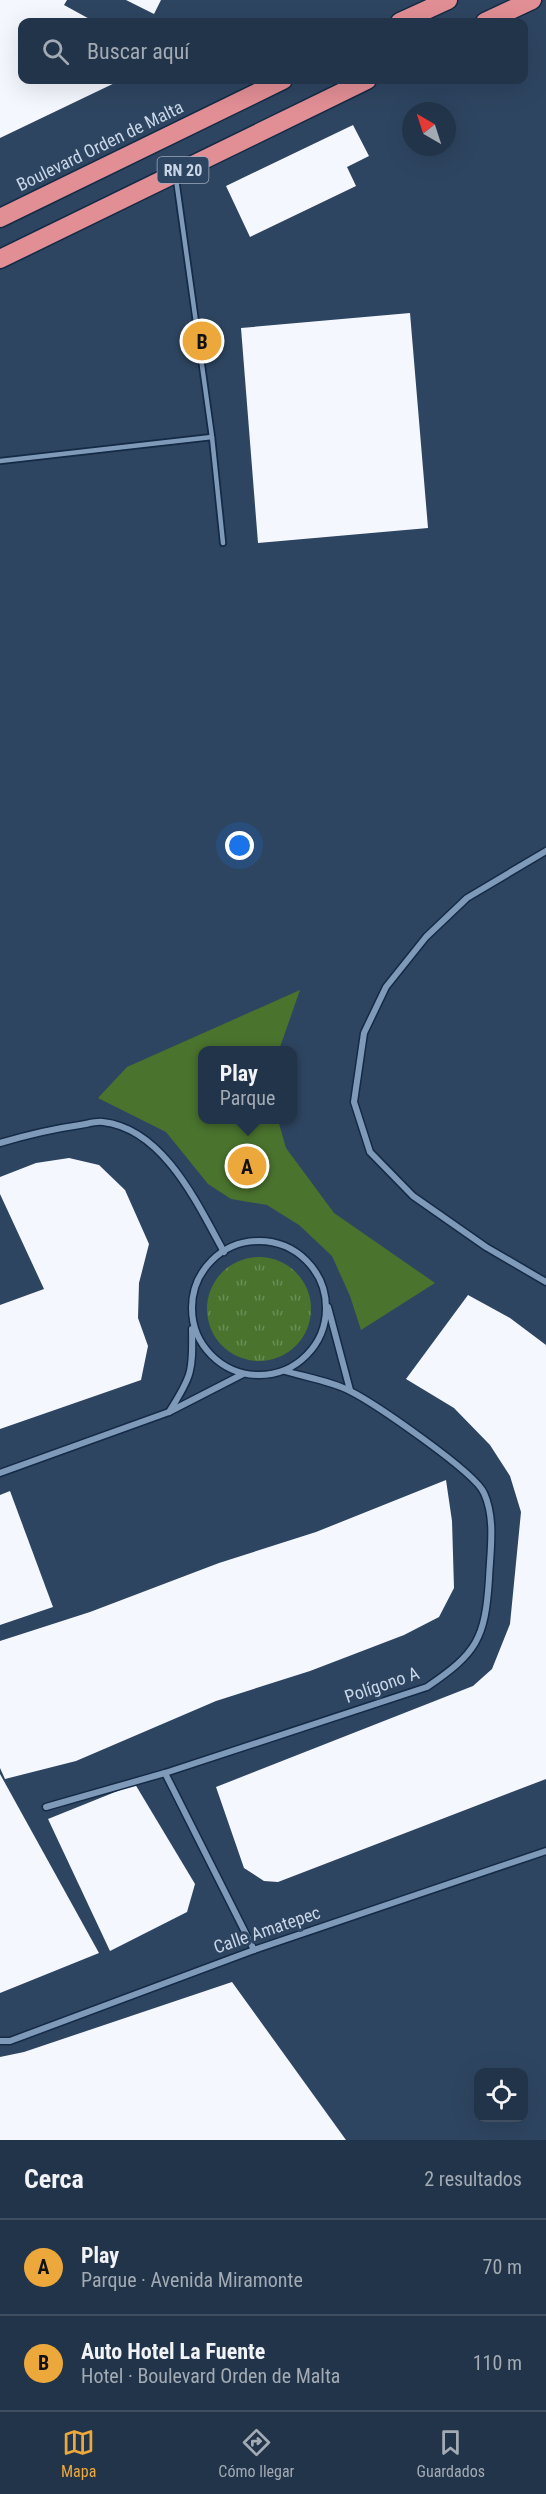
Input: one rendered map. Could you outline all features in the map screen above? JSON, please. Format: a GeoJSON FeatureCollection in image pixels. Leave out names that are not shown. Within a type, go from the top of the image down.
{"type":"FeatureCollection","features":[{"type":"Feature","properties":{"kind":"highway"},"geometry":{"type":"LineString","coordinates":[[409,18],[448,0]]}},
{"type":"Feature","properties":{"kind":"highway"},"geometry":{"type":"LineString","coordinates":[[494,18],[532,0]]}},
{"type":"Feature","properties":{"kind":"highway","name":"Boulevard Orden de Malta"},"geometry":{"type":"LineString","coordinates":[[0,218],[275,84]]}},
{"type":"Feature","properties":{"kind":"highway","name":"RN 20"},"geometry":{"type":"LineString","coordinates":[[0,259],[359,84]]}},
{"type":"Feature","properties":{"kind":"street"},"geometry":{"type":"LineString","coordinates":[[546,850],[467,898],[426,937],[386,987],[364,1033],[354,1102],[370,1152],[413,1196],[486,1247],[546,1282]]}},
{"type":"Feature","properties":{"kind":"street"},"geometry":{"type":"LineString","coordinates":[[0,1143],[38,1131],[103,1122],[136,1133],[157,1149],[178,1173],[224,1252]]}},
{"type":"Feature","properties":{"kind":"street"},"geometry":{"type":"LineString","coordinates":[[169,1412],[193,1367],[191,1315],[193,1293],[201,1274],[215,1257],[233,1246],[254,1241],[276,1243],[295,1251],[310,1264],[321,1282],[350,1390]]}},
{"type":"Feature","properties":{"kind":"street"},"geometry":{"type":"LineString","coordinates":[[191,1315],[196,1336],[207,1353],[224,1367],[243,1374],[264,1376],[285,1371],[303,1359],[317,1342],[325,1323],[326,1301]]}},
{"type":"Feature","properties":{"kind":"street","name":"Polígono A"},"geometry":{"type":"LineString","coordinates":[[46,1807],[165,1773],[427,1687],[455,1668],[477,1644],[487,1614],[492,1524],[484,1492],[461,1466],[350,1390],[285,1371]]}},
{"type":"Feature","properties":{"kind":"street"},"geometry":{"type":"LineString","coordinates":[[0,1473],[169,1412],[243,1374]]}},
{"type":"Feature","properties":{"kind":"street"},"geometry":{"type":"LineString","coordinates":[[165,1773],[254,1950]]}},
{"type":"Feature","properties":{"kind":"street","name":"Calle Amatepec"},"geometry":{"type":"LineString","coordinates":[[0,2041],[10,2041],[254,1950],[546,1851]]}},
{"type":"Feature","properties":{"kind":"lane"},"geometry":{"type":"LineString","coordinates":[[176,174],[213,437],[224,543]]}},
{"type":"Feature","properties":{"kind":"lane"},"geometry":{"type":"LineString","coordinates":[[0,461],[213,437]]}},
{"type":"Feature","properties":{"kind":"green space"},"geometry":{"type":"Polygon","coordinates":[[[300,990],[280,1046],[198,1046],[198,1124],[279,1124],[286,1148],[334,1213],[435,1283],[361,1330],[350,1296],[332,1256],[299,1225],[267,1205],[231,1199],[208,1184],[166,1132],[98,1098],[127,1067],[300,990]]]}},
{"type":"Feature","properties":{"kind":"green space"},"geometry":{"type":"Polygon","coordinates":[[[259,1257],[279,1261],[296,1272],[307,1289],[311,1309],[307,1329],[296,1346],[279,1357],[259,1361],[239,1357],[222,1346],[211,1329],[207,1309],[211,1289],[222,1272],[239,1261],[259,1257]]]}},
{"type":"Feature","properties":{"kind":"building"},"geometry":{"type":"Polygon","coordinates":[[[0,0],[67,0],[64,5],[88,18],[18,18],[18,84],[113,84],[0,138],[0,0]]]}},
{"type":"Feature","properties":{"kind":"building"},"geometry":{"type":"Polygon","coordinates":[[[126,0],[161,0],[154,14],[126,0]]]}},
{"type":"Feature","properties":{"kind":"building"},"geometry":{"type":"Polygon","coordinates":[[[353,125],[369,156],[347,167],[356,186],[250,237],[226,186],[353,125]]]}},
{"type":"Feature","properties":{"kind":"building"},"geometry":{"type":"Polygon","coordinates":[[[410,313],[428,528],[258,543],[241,328],[410,313]]]}},
{"type":"Feature","properties":{"kind":"building"},"geometry":{"type":"Polygon","coordinates":[[[69,1158],[99,1165],[125,1190],[149,1244],[139,1283],[138,1318],[148,1346],[141,1380],[0,1429],[0,1305],[44,1289],[0,1194],[0,1177],[36,1163],[69,1158]]]}},
{"type":"Feature","properties":{"kind":"building"},"geometry":{"type":"Polygon","coordinates":[[[468,1295],[510,1318],[546,1345],[546,1779],[278,1882],[264,1881],[244,1868],[216,1787],[473,1686],[492,1669],[510,1624],[521,1512],[510,1476],[490,1445],[454,1408],[406,1379],[468,1295]]]}},
{"type":"Feature","properties":{"kind":"building"},"geometry":{"type":"Polygon","coordinates":[[[446,1480],[452,1521],[454,1588],[439,1617],[404,1635],[310,1671],[216,1701],[76,1761],[5,1779],[0,1768],[0,1641],[90,1612],[219,1563],[316,1532],[446,1480]]]}},
{"type":"Feature","properties":{"kind":"building"},"geometry":{"type":"Polygon","coordinates":[[[10,1491],[53,1607],[0,1625],[0,1495],[10,1491]]]}},
{"type":"Feature","properties":{"kind":"building"},"geometry":{"type":"Polygon","coordinates":[[[0,1774],[99,1953],[0,1993],[0,1774]]]}},
{"type":"Feature","properties":{"kind":"building"},"geometry":{"type":"Polygon","coordinates":[[[135,1784],[195,1884],[187,1912],[110,1951],[48,1819],[135,1784]]]}},
{"type":"Feature","properties":{"kind":"building"},"geometry":{"type":"Polygon","coordinates":[[[232,1982],[346,2140],[0,2140],[0,2057],[24,2052],[232,1982]]]}},
{"type":"Feature","properties":{"kind":"place","name":"Auto Hotel La Fuente"},"geometry":{"type":"Point","coordinates":[202,341]}},
{"type":"Feature","properties":{"kind":"place","name":"Play"},"geometry":{"type":"Point","coordinates":[247,1166]}}]}
